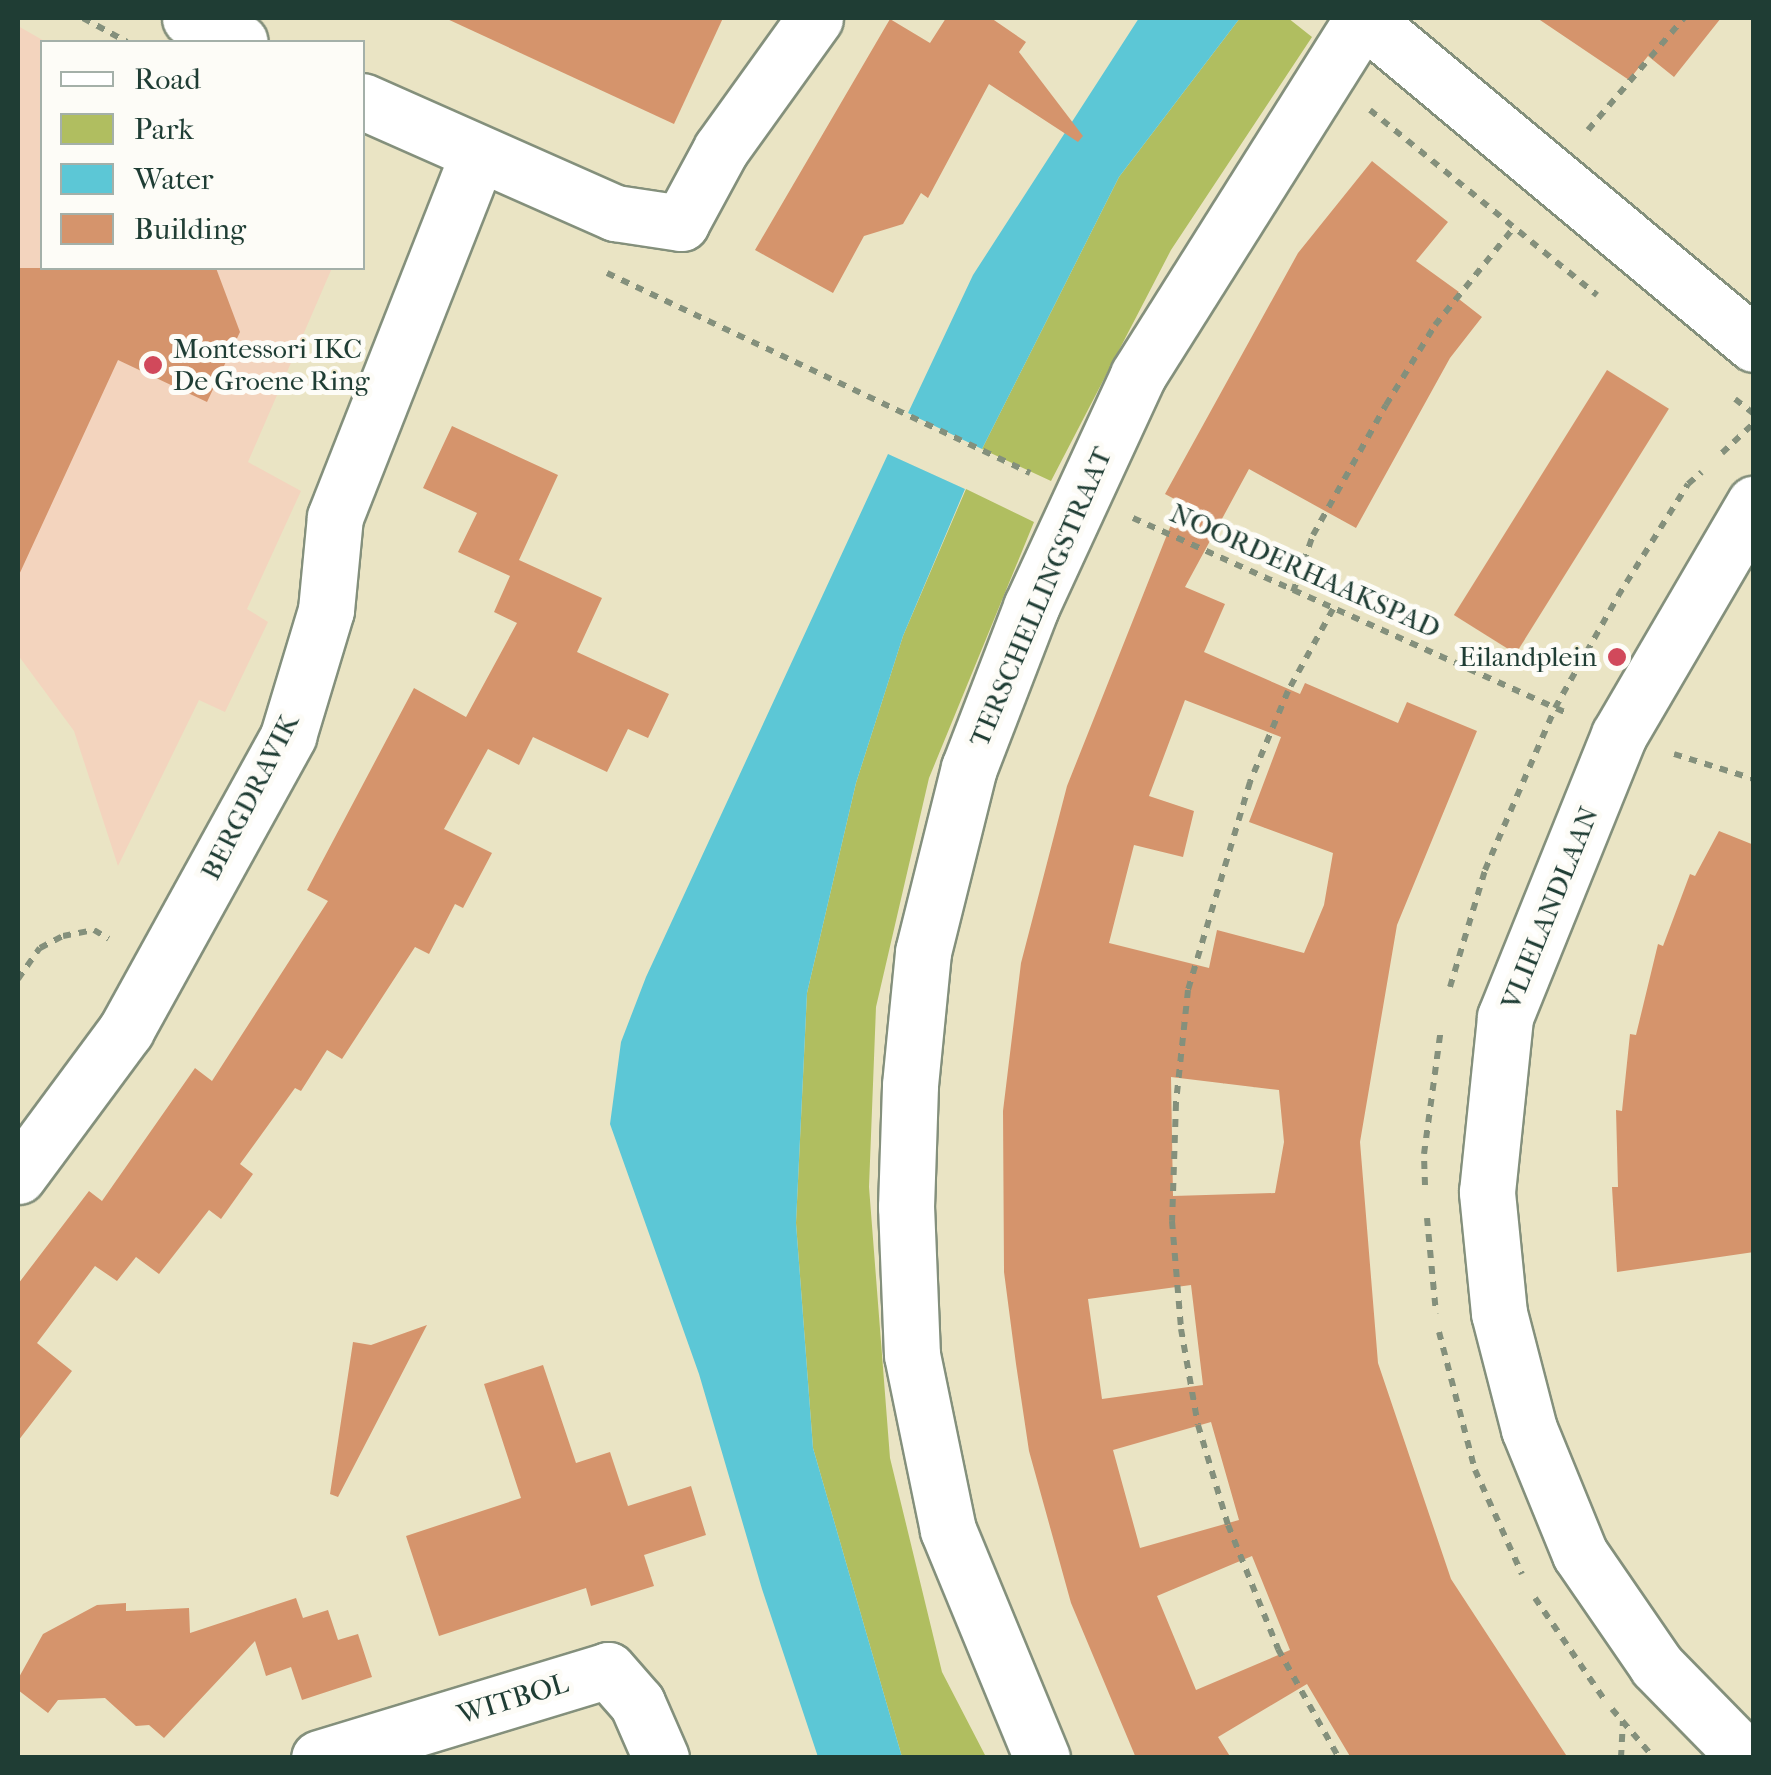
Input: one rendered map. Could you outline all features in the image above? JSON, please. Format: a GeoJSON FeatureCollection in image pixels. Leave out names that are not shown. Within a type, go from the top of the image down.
{"type":"FeatureCollection","features":[{"type":"Feature","properties":{"kind":"street"},"geometry":{"type":"LineString","coordinates":[[190,18],[236,40]]}},
{"type":"Feature","properties":{"kind":"street"},"geometry":{"type":"LineString","coordinates":[[365,102],[615,213],[680,224],[721,149],[815,18]]}},
{"type":"Feature","properties":{"kind":"street","name":"TERSCHELLINGSTRAAT"},"geometry":{"type":"LineString","coordinates":[[1042,1758],[948,1530],[912,1355],[906,1190],[923,952],[964,786],[1031,606],[1138,375],[1363,18],[1754,344]]}},
{"type":"Feature","properties":{"kind":"street","name":"BERGDRAVIK"},"geometry":{"type":"LineString","coordinates":[[18,1176],[126,1030],[288,736],[326,610],[335,517],[478,154]]}},
{"type":"Feature","properties":{"kind":"street","name":"VLIELANDLAAN"},"geometry":{"type":"LineString","coordinates":[[1724,1751],[1657,1666],[1580,1554],[1529,1430],[1499,1313],[1487,1192],[1505,1018],[1619,734],[1754,504]]}},
{"type":"Feature","properties":{"kind":"street","name":"WITBOL"},"geometry":{"type":"LineString","coordinates":[[319,1758],[608,1670],[637,1703],[661,1758]]}},
{"type":"Feature","properties":{"kind":"path"},"geometry":{"type":"LineString","coordinates":[[83,18],[123,40]]}},
{"type":"Feature","properties":{"kind":"path"},"geometry":{"type":"LineString","coordinates":[[1584,134],[1684,18]]}},
{"type":"Feature","properties":{"kind":"path"},"geometry":{"type":"LineString","coordinates":[[1293,592],[1313,535],[1394,391],[1435,325],[1512,230]]}},
{"type":"Feature","properties":{"kind":"path"},"geometry":{"type":"LineString","coordinates":[[600,270],[985,454]]}},
{"type":"Feature","properties":{"kind":"path","name":"NOORDERHAAKSPAD"},"geometry":{"type":"LineString","coordinates":[[1082,494],[1293,592],[1619,734]]}},
{"type":"Feature","properties":{"kind":"path"},"geometry":{"type":"LineString","coordinates":[[1333,609],[1288,691],[1250,782],[1188,990],[1176,1102],[1172,1220],[1181,1329],[1198,1425],[1228,1525],[1278,1649],[1339,1758]]}},
{"type":"Feature","properties":{"kind":"path"},"geometry":{"type":"LineString","coordinates":[[1678,735],[1670,752],[1754,779]]}},
{"type":"Feature","properties":{"kind":"path"},"geometry":{"type":"LineString","coordinates":[[18,979],[40,948],[63,936],[94,930],[159,970]]}},
{"type":"Feature","properties":{"kind":"shaded area","name":"Montessori IKC De Groene Ring"},"geometry":{"type":"Polygon","coordinates":[[[18,26],[42,40],[40,270],[331,270],[248,462],[301,491],[247,609],[268,622],[225,712],[199,700],[118,866],[74,731],[18,655],[18,26]]]}},
{"type":"Feature","properties":{"kind":"green space"},"geometry":{"type":"Polygon","coordinates":[[[1240,18],[1288,18],[1312,37],[1171,250],[1051,481],[982,449],[1119,177],[1240,18]]]}},
{"type":"Feature","properties":{"kind":"green space"},"geometry":{"type":"Polygon","coordinates":[[[966,489],[1034,522],[929,778],[876,1007],[869,1187],[890,1458],[942,1672],[986,1757],[902,1757],[813,1448],[796,1223],[807,993],[856,783],[903,636],[966,489]]]}},
{"type":"Feature","properties":{"kind":"water"},"geometry":{"type":"Polygon","coordinates":[[[1139,18],[1240,18],[1119,177],[982,449],[908,413],[973,275],[1139,18]]]}},
{"type":"Feature","properties":{"kind":"water"},"geometry":{"type":"Polygon","coordinates":[[[888,454],[965,489],[903,636],[856,783],[807,993],[796,1223],[813,1448],[902,1757],[818,1757],[762,1589],[699,1374],[610,1124],[621,1042],[646,977],[888,454]]]}},
{"type":"Feature","properties":{"kind":"building"},"geometry":{"type":"Polygon","coordinates":[[[445,18],[723,18],[674,124],[445,18]]]}},
{"type":"Feature","properties":{"kind":"building"},"geometry":{"type":"Polygon","coordinates":[[[946,18],[991,18],[1026,42],[1019,52],[1083,136],[1078,142],[989,84],[928,198],[921,193],[903,224],[864,236],[833,293],[755,250],[890,19],[930,43],[946,18]]]}},
{"type":"Feature","properties":{"kind":"building"},"geometry":{"type":"Polygon","coordinates":[[[1537,18],[1721,18],[1674,77],[1648,56],[1629,80],[1537,18]]]}},
{"type":"Feature","properties":{"kind":"building"},"geometry":{"type":"Polygon","coordinates":[[[1372,161],[1448,222],[1416,261],[1459,292],[1455,296],[1482,317],[1450,358],[1356,528],[1249,469],[1185,587],[1225,604],[1204,652],[1300,694],[1305,683],[1398,723],[1407,702],[1477,731],[1397,925],[1360,1142],[1378,1363],[1451,1579],[1568,1758],[1351,1758],[1307,1684],[1218,1737],[1231,1758],[1136,1758],[1071,1603],[1029,1451],[1004,1272],[1003,1111],[1021,963],[1067,786],[1180,502],[1165,494],[1298,253],[1372,161]],[[1185,700],[1149,796],[1194,811],[1183,857],[1134,845],[1109,943],[1209,968],[1217,930],[1304,953],[1324,905],[1333,853],[1249,822],[1281,737],[1185,700]],[[1171,1077],[1173,1196],[1275,1193],[1284,1142],[1279,1090],[1171,1077]],[[1191,1285],[1088,1299],[1102,1399],[1203,1385],[1191,1285]],[[1211,1422],[1113,1450],[1140,1548],[1239,1520],[1211,1422]],[[1252,1556],[1157,1596],[1196,1690],[1290,1650],[1252,1556]]]}},
{"type":"Feature","properties":{"kind":"building"},"geometry":{"type":"Polygon","coordinates":[[[18,268],[217,270],[240,332],[207,402],[118,360],[18,577],[18,268]]]}},
{"type":"Feature","properties":{"kind":"building"},"geometry":{"type":"Polygon","coordinates":[[[1607,370],[1669,409],[1516,654],[1454,615],[1607,370]]]}},
{"type":"Feature","properties":{"kind":"building"},"geometry":{"type":"Polygon","coordinates":[[[452,426],[558,475],[519,560],[602,598],[577,652],[669,694],[648,738],[628,729],[607,772],[533,737],[519,765],[488,749],[444,829],[492,853],[463,908],[455,904],[429,954],[415,947],[342,1059],[327,1050],[301,1091],[295,1088],[240,1164],[253,1174],[221,1219],[209,1210],[159,1274],[136,1257],[117,1281],[95,1266],[37,1343],[72,1371],[18,1441],[18,1284],[89,1191],[102,1201],[195,1068],[212,1081],[328,901],[307,890],[414,688],[466,717],[517,623],[494,612],[510,576],[458,552],[477,513],[423,488],[452,426]]]}},
{"type":"Feature","properties":{"kind":"building"},"geometry":{"type":"Polygon","coordinates":[[[1719,831],[1754,845],[1754,1252],[1617,1272],[1612,1187],[1618,1187],[1616,1110],[1622,1111],[1630,1034],[1636,1035],[1658,944],[1663,946],[1690,874],[1695,876],[1719,831]]]}},
{"type":"Feature","properties":{"kind":"building"},"geometry":{"type":"Polygon","coordinates":[[[427,1325],[338,1497],[330,1494],[353,1342],[371,1345],[427,1325]]]}},
{"type":"Feature","properties":{"kind":"building"},"geometry":{"type":"Polygon","coordinates":[[[543,1365],[576,1463],[610,1452],[628,1506],[691,1486],[706,1535],[644,1555],[654,1586],[591,1606],[586,1588],[439,1636],[406,1536],[521,1498],[484,1384],[543,1365]]]}},
{"type":"Feature","properties":{"kind":"building"},"geometry":{"type":"Polygon","coordinates":[[[296,1598],[303,1618],[328,1610],[338,1640],[358,1634],[372,1677],[302,1700],[291,1667],[266,1676],[255,1641],[164,1738],[149,1725],[136,1726],[105,1698],[58,1700],[48,1713],[18,1690],[18,1679],[43,1634],[97,1605],[126,1603],[126,1611],[189,1608],[190,1633],[296,1598]]]}},
{"type":"Feature","properties":{"kind":"place","name":"Montessori IKC De Groene Ring"},"geometry":{"type":"Point","coordinates":[153,365]}},
{"type":"Feature","properties":{"kind":"place","name":"Eilandplein"},"geometry":{"type":"Point","coordinates":[1617,657]}}]}
